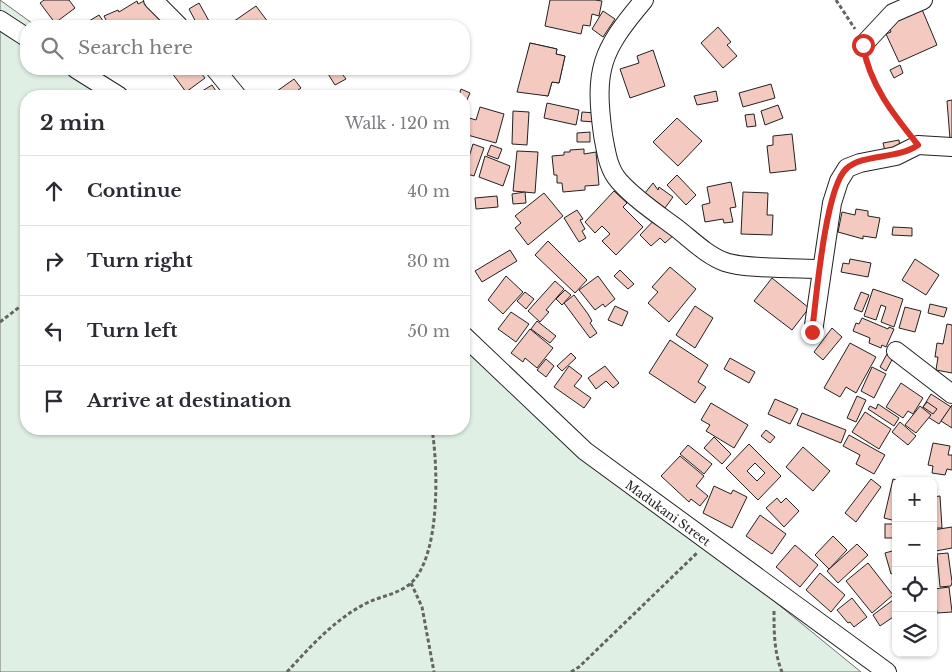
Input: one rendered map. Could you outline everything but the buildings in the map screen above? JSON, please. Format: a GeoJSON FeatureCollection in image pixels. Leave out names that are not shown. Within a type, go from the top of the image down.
{"type":"FeatureCollection","features":[{"type":"Feature","properties":{"kind":"street"},"geometry":{"type":"LineString","coordinates":[[153,0],[173,20]]}},
{"type":"Feature","properties":{"kind":"street"},"geometry":{"type":"LineString","coordinates":[[644,0],[618,31],[603,60],[599,108],[605,153],[618,180],[653,211],[705,251],[726,262],[820,268]]}},
{"type":"Feature","properties":{"kind":"street"},"geometry":{"type":"LineString","coordinates":[[863,45],[893,13],[923,0]]}},
{"type":"Feature","properties":{"kind":"street"},"geometry":{"type":"LineString","coordinates":[[0,20],[20,33]]}},
{"type":"Feature","properties":{"kind":"street"},"geometry":{"type":"LineString","coordinates":[[86,75],[109,90]]}},
{"type":"Feature","properties":{"kind":"street"},"geometry":{"type":"LineString","coordinates":[[220,75],[232,90]]}},
{"type":"Feature","properties":{"kind":"street"},"geometry":{"type":"LineString","coordinates":[[812,332],[820,268],[832,203],[838,180],[846,168],[860,162],[896,156],[918,145],[952,147]]}},
{"type":"Feature","properties":{"kind":"street","name":"Madukani Street"},"geometry":{"type":"LineString","coordinates":[[470,342],[585,451],[772,590],[887,672]]}},
{"type":"Feature","properties":{"kind":"street"},"geometry":{"type":"LineString","coordinates":[[896,351],[952,394]]}},
{"type":"Feature","properties":{"kind":"path"},"geometry":{"type":"LineString","coordinates":[[836,0],[863,45],[865,62],[889,109],[918,145]]}},
{"type":"Feature","properties":{"kind":"path"},"geometry":{"type":"LineString","coordinates":[[0,322],[20,307]]}},
{"type":"Feature","properties":{"kind":"path"},"geometry":{"type":"LineString","coordinates":[[287,672],[320,637],[341,620],[365,604],[394,594],[412,583],[428,555],[434,518],[436,452],[433,435]]}},
{"type":"Feature","properties":{"kind":"path"},"geometry":{"type":"LineString","coordinates":[[571,672],[579,667],[708,543]]}},
{"type":"Feature","properties":{"kind":"path"},"geometry":{"type":"LineString","coordinates":[[412,583],[422,607],[434,672]]}},
{"type":"Feature","properties":{"kind":"path"},"geometry":{"type":"LineString","coordinates":[[772,590],[774,641],[777,660],[782,672]]}},
{"type":"Feature","properties":{"kind":"green space"},"geometry":{"type":"Polygon","coordinates":[[[0,0],[28,20],[20,20],[20,75],[103,75],[124,90],[20,90],[20,435],[470,435],[470,353],[861,672],[0,672],[0,0]]]}},
{"type":"Feature","properties":{"kind":"route"},"geometry":{"type":"LineString","coordinates":[[812,332],[820,268],[838,180],[846,168],[860,162],[896,156],[918,145],[889,109],[874,82],[865,62],[863,45]]}}]}
